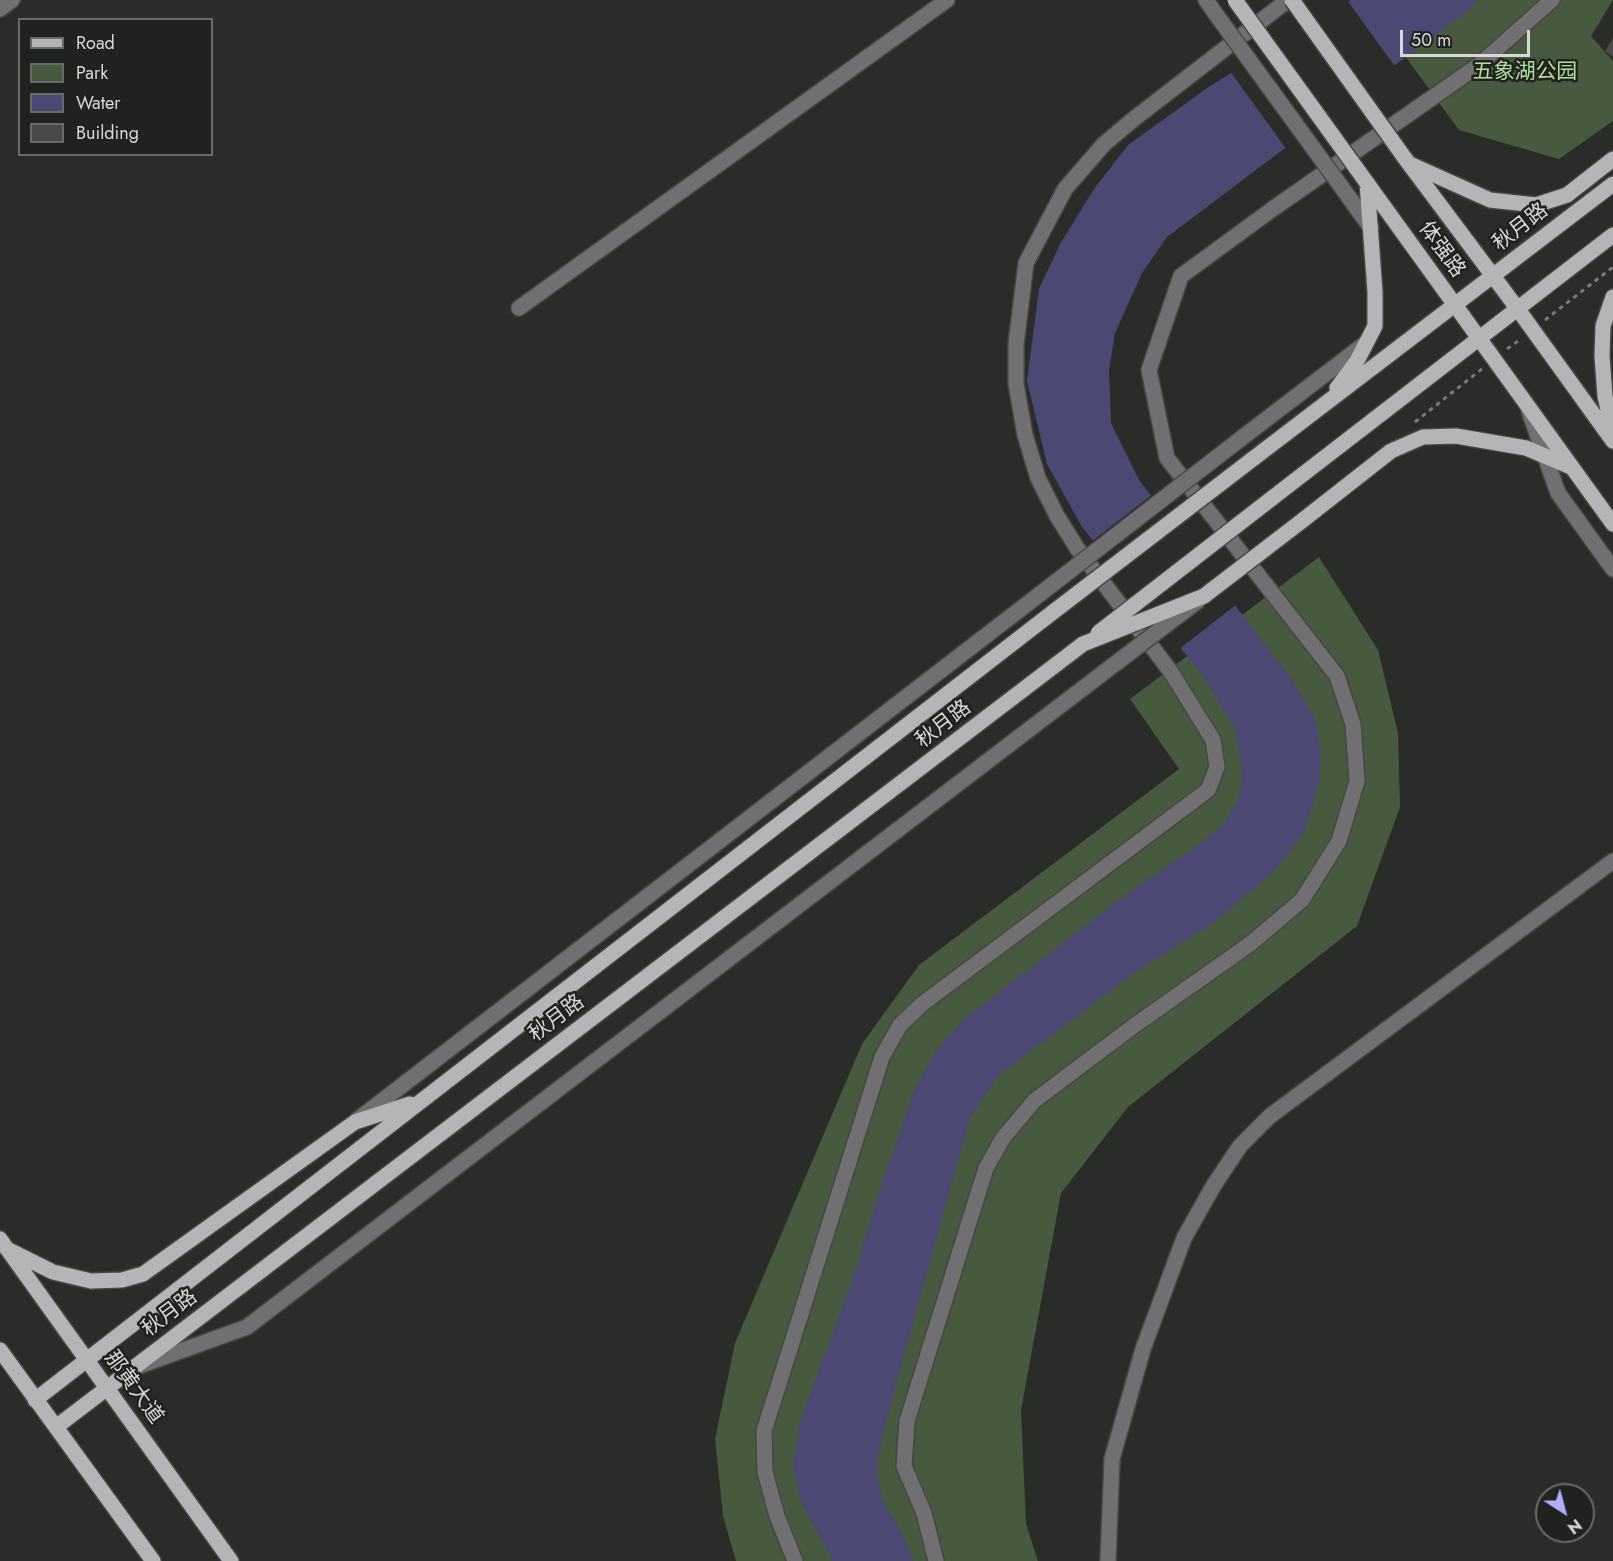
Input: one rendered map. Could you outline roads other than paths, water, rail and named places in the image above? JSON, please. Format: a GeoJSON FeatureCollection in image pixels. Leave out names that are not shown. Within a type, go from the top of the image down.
{"type":"FeatureCollection","features":[{"type":"Feature","properties":{"kind":"main road","name":"体强路"},"geometry":{"type":"LineString","coordinates":[[1236,0],[1613,524]]}},
{"type":"Feature","properties":{"kind":"main road","name":"体强路"},"geometry":{"type":"LineString","coordinates":[[1290,0],[1406,160],[1518,308],[1613,441]]}},
{"type":"Feature","properties":{"kind":"main road"},"geometry":{"type":"LineString","coordinates":[[1406,160],[1448,182],[1490,200],[1536,205],[1567,195],[1613,159]]}},
{"type":"Feature","properties":{"kind":"main road"},"geometry":{"type":"LineString","coordinates":[[1326,404],[1357,361],[1375,326],[1375,292],[1367,183]]}},
{"type":"Feature","properties":{"kind":"main road","name":"秋月路"},"geometry":{"type":"LineString","coordinates":[[35,1400],[1057,609],[1613,183]]}},
{"type":"Feature","properties":{"kind":"main road"},"geometry":{"type":"LineString","coordinates":[[1479,338],[1613,235]]}},
{"type":"Feature","properties":{"kind":"main road"},"geometry":{"type":"LineString","coordinates":[[1613,297],[1603,326],[1602,356],[1613,433]]}},
{"type":"Feature","properties":{"kind":"main road","name":"秋月路"},"geometry":{"type":"LineString","coordinates":[[56,1427],[1083,644],[1479,338]]}},
{"type":"Feature","properties":{"kind":"main road"},"geometry":{"type":"LineString","coordinates":[[1083,644],[1204,596],[1391,451],[1423,436],[1456,436],[1526,448],[1573,468]]}},
{"type":"Feature","properties":{"kind":"main road"},"geometry":{"type":"LineString","coordinates":[[4,1244],[53,1272],[91,1281],[122,1280],[143,1274],[355,1122],[422,1101]]}},
{"type":"Feature","properties":{"kind":"main road","name":"那黄大道"},"geometry":{"type":"LineString","coordinates":[[4,1244],[231,1561]]}},
{"type":"Feature","properties":{"kind":"main road"},"geometry":{"type":"LineString","coordinates":[[0,1350],[153,1561]]}},
{"type":"Feature","properties":{"kind":"street"},"geometry":{"type":"LineString","coordinates":[[0,9],[12,0]]}},
{"type":"Feature","properties":{"kind":"street"},"geometry":{"type":"LineString","coordinates":[[519,308],[947,0]]}},
{"type":"Feature","properties":{"kind":"street"},"geometry":{"type":"LineString","coordinates":[[1206,0],[1371,228]]}},
{"type":"Feature","properties":{"kind":"street"},"geometry":{"type":"LineString","coordinates":[[795,1561],[777,1516],[765,1472],[765,1431],[882,1058],[900,1025],[922,1004],[1208,790],[1217,767],[1213,740],[1207,730],[1171,672],[1077,548],[1057,516],[1038,478],[1025,435],[1016,384],[1016,344],[1026,263],[1065,189],[1104,144],[1290,0]]}},
{"type":"Feature","properties":{"kind":"street"},"geometry":{"type":"LineString","coordinates":[[936,1561],[924,1513],[904,1466],[907,1421],[986,1168],[1003,1138],[1034,1101],[1135,1025],[1250,944],[1302,900],[1339,841],[1357,781],[1353,724],[1337,676],[1167,458],[1149,370],[1181,276],[1479,65],[1552,0]]}},
{"type":"Feature","properties":{"kind":"street"},"geometry":{"type":"LineString","coordinates":[[355,1122],[1366,343]]}},
{"type":"Feature","properties":{"kind":"street"},"geometry":{"type":"LineString","coordinates":[[1526,402],[1558,493],[1613,569]]}},
{"type":"Feature","properties":{"kind":"street"},"geometry":{"type":"LineString","coordinates":[[134,1368],[247,1327],[1204,596]]}},
{"type":"Feature","properties":{"kind":"street"},"geometry":{"type":"LineString","coordinates":[[1108,1561],[1113,1459],[1143,1350],[1184,1238],[1214,1185],[1240,1146],[1270,1116],[1613,861]]}},
{"type":"Feature","properties":{"kind":"water"},"geometry":{"type":"Polygon","coordinates":[[[1351,0],[1479,0],[1167,237],[1142,273],[1115,333],[1109,371],[1111,423],[1139,480],[1293,681],[1315,720],[1320,745],[1320,780],[1303,835],[1273,872],[1216,921],[1135,972],[999,1075],[970,1117],[885,1424],[876,1468],[882,1499],[904,1537],[913,1561],[833,1561],[801,1503],[793,1468],[800,1422],[855,1272],[879,1192],[917,1083],[935,1053],[962,1021],[1132,890],[1193,849],[1225,823],[1239,798],[1242,772],[1236,731],[1204,677],[1082,527],[1047,464],[1027,381],[1039,289],[1060,244],[1094,189],[1128,145],[1210,86],[1351,0]]]}},
{"type":"Feature","properties":{"kind":"park label","name":"五象湖公园"},"geometry":{"type":"Point","coordinates":[1525,73]}}]}
